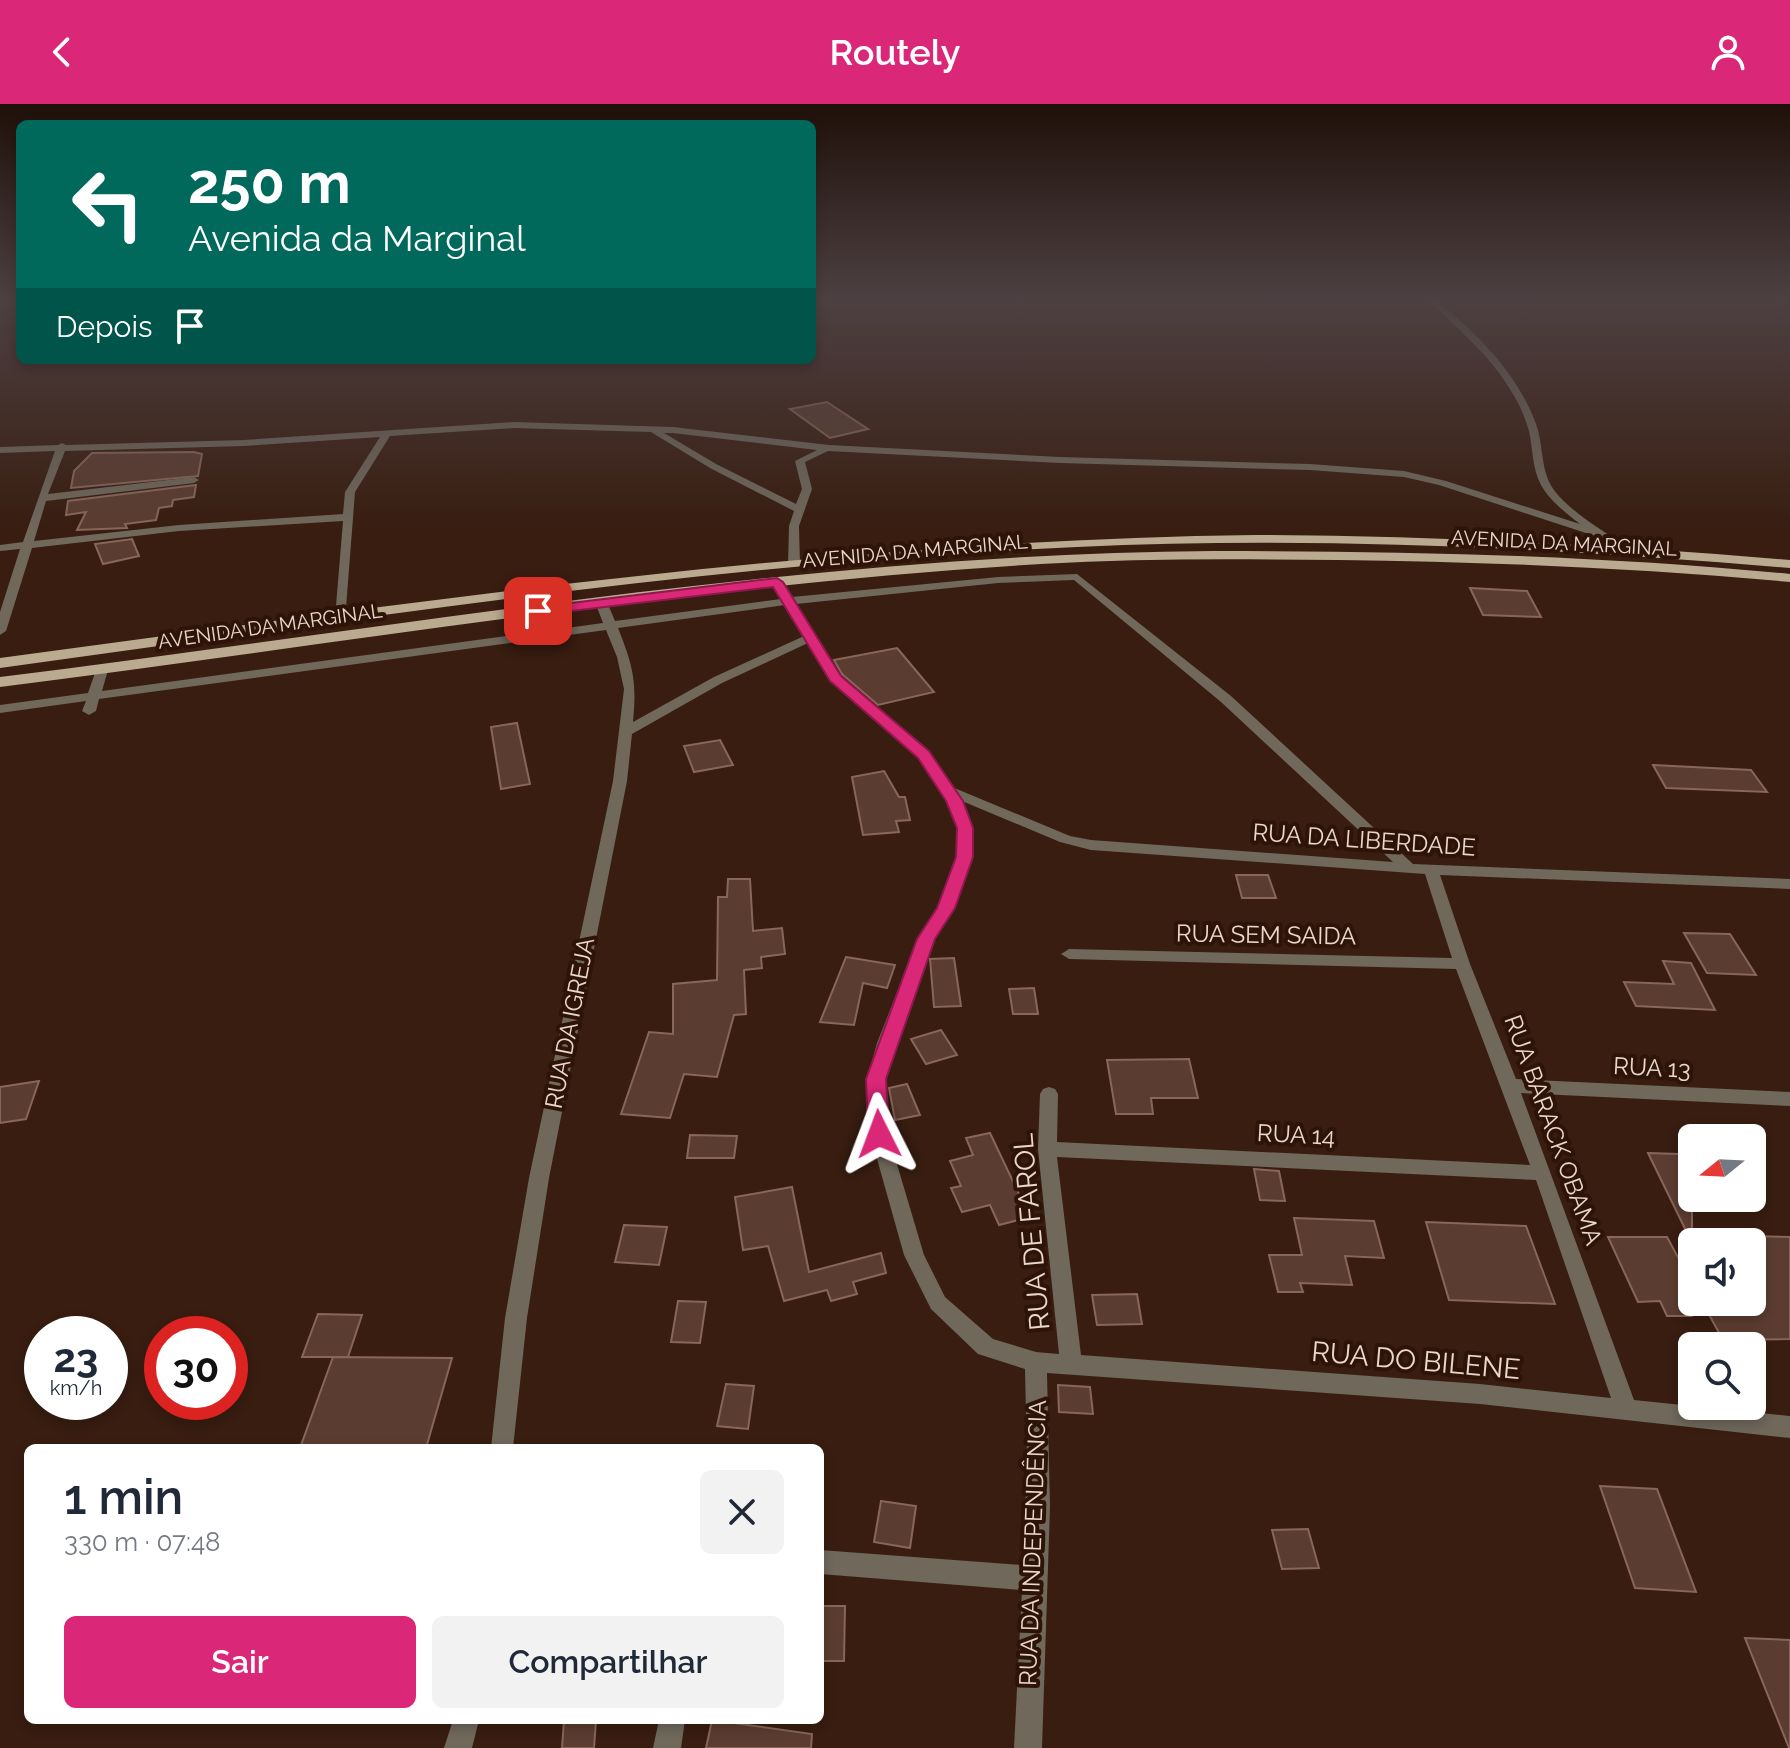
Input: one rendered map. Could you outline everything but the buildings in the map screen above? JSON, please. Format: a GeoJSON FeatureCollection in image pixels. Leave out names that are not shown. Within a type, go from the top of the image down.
{"type":"FeatureCollection","features":[{"type":"Feature","properties":{"kind":"main road","name":"AVENIDA DA MARGINAL"},"geometry":{"type":"LineString","coordinates":[[0,663],[341,618],[794,564],[1075,544],[1365,539],[1622,550],[1790,564]]}},
{"type":"Feature","properties":{"kind":"main road","name":"AVENIDA DA MARGINAL"},"geometry":{"type":"LineString","coordinates":[[0,682],[601,602],[777,582],[1007,562],[1173,554],[1493,559],[1635,565],[1790,578]]}},
{"type":"Feature","properties":{"kind":"street"},"geometry":{"type":"LineString","coordinates":[[1505,377],[1516,391],[1533,428],[1546,485],[1555,497],[1622,550]]}},
{"type":"Feature","properties":{"kind":"street"},"geometry":{"type":"LineString","coordinates":[[0,450],[244,443],[514,425],[652,429],[829,448],[1060,460],[1310,467],[1404,474],[1433,480],[1606,536]]}},
{"type":"Feature","properties":{"kind":"street"},"geometry":{"type":"LineString","coordinates":[[652,429],[713,466],[798,509]]}},
{"type":"Feature","properties":{"kind":"street"},"geometry":{"type":"LineString","coordinates":[[341,618],[350,492],[387,433]]}},
{"type":"Feature","properties":{"kind":"street"},"geometry":{"type":"LineString","coordinates":[[0,631],[62,446]]}},
{"type":"Feature","properties":{"kind":"street"},"geometry":{"type":"LineString","coordinates":[[794,564],[792,543],[798,509],[807,489],[800,461],[829,448]]}},
{"type":"Feature","properties":{"kind":"street"},"geometry":{"type":"LineString","coordinates":[[44,498],[194,480]]}},
{"type":"Feature","properties":{"kind":"street"},"geometry":{"type":"LineString","coordinates":[[0,548],[179,528],[348,517]]}},
{"type":"Feature","properties":{"kind":"street"},"geometry":{"type":"LineString","coordinates":[[0,709],[791,601],[998,580],[1077,577],[1226,699],[1408,868]]}},
{"type":"Feature","properties":{"kind":"street"},"geometry":{"type":"LineString","coordinates":[[777,582],[835,678],[923,755],[946,789],[965,828],[965,857],[946,908],[926,939],[886,1043],[876,1079],[879,1134],[914,1255],[938,1303],[986,1347],[1036,1362]]}},
{"type":"Feature","properties":{"kind":"street","name":"RUA DA IGREJA"},"geometry":{"type":"LineString","coordinates":[[502,1444],[516,1318],[539,1178],[620,781],[630,689],[601,602]]}},
{"type":"Feature","properties":{"kind":"street"},"geometry":{"type":"LineString","coordinates":[[625,732],[718,680],[812,637]]}},
{"type":"Feature","properties":{"kind":"street"},"geometry":{"type":"LineString","coordinates":[[89,711],[102,670]]}},
{"type":"Feature","properties":{"kind":"street","name":"RUA DA LIBERDADE"},"geometry":{"type":"LineString","coordinates":[[946,789],[1065,839],[1091,845],[1431,870],[1790,884]]}},
{"type":"Feature","properties":{"kind":"street","name":"RUA BARACK OBAMA"},"geometry":{"type":"LineString","coordinates":[[1431,870],[1462,964],[1511,1086],[1626,1409]]}},
{"type":"Feature","properties":{"kind":"street","name":"RUA SEM SAIDA"},"geometry":{"type":"LineString","coordinates":[[1069,954],[1462,964]]}},
{"type":"Feature","properties":{"kind":"street","name":"RUA 13"},"geometry":{"type":"LineString","coordinates":[[1511,1086],[1790,1099]]}},
{"type":"Feature","properties":{"kind":"street","name":"RUA DE FAROL"},"geometry":{"type":"LineString","coordinates":[[1049,1094],[1047,1149],[1071,1364]]}},
{"type":"Feature","properties":{"kind":"street","name":"RUA 14"},"geometry":{"type":"LineString","coordinates":[[1047,1149],[1543,1173]]}},
{"type":"Feature","properties":{"kind":"street","name":"RUA DO BILENE"},"geometry":{"type":"LineString","coordinates":[[1036,1362],[1480,1394],[1790,1427]]}},
{"type":"Feature","properties":{"kind":"street","name":"RUA DA INDEPENDÊNCIA"},"geometry":{"type":"LineString","coordinates":[[1028,1748],[1032,1578],[1041,1433],[1036,1362]]}},
{"type":"Feature","properties":{"kind":"street"},"geometry":{"type":"LineString","coordinates":[[824,1562],[1032,1578]]}},
{"type":"Feature","properties":{"kind":"street"},"geometry":{"type":"LineString","coordinates":[[458,1748],[465,1724]]}},
{"type":"Feature","properties":{"kind":"street"},"geometry":{"type":"LineString","coordinates":[[667,1748],[671,1724]]}},
{"type":"Feature","properties":{"kind":"route"},"geometry":{"type":"LineString","coordinates":[[538,611],[777,582],[835,678],[870,712],[923,755],[955,801],[965,828],[965,857],[946,908],[926,939],[886,1043],[876,1079],[879,1134]]}}]}
